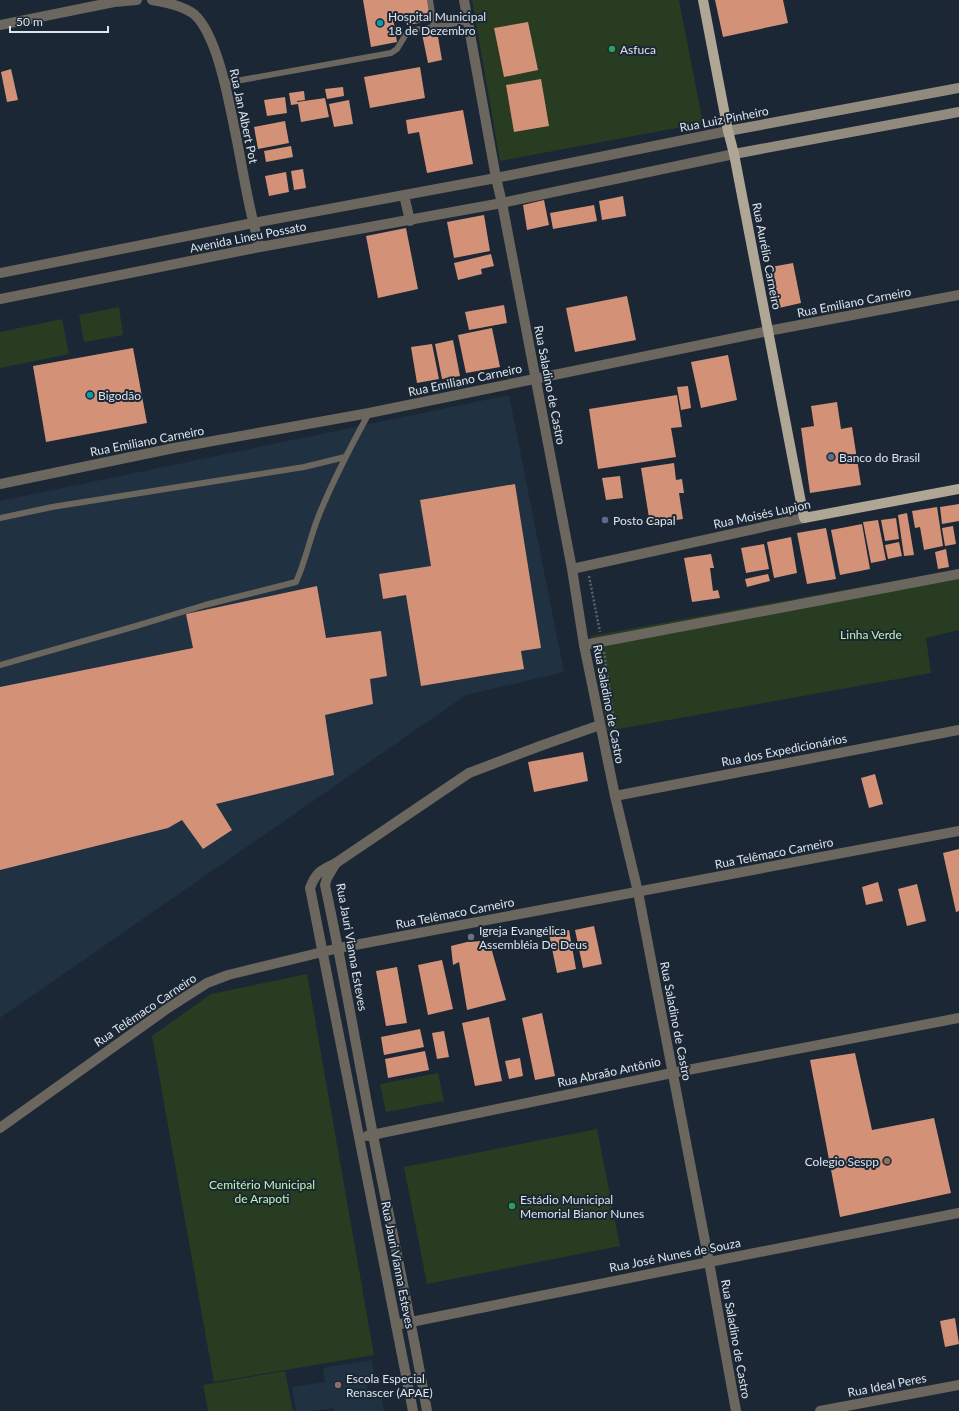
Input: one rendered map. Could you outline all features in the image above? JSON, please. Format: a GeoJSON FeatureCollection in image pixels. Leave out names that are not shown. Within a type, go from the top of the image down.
{"type":"FeatureCollection","features":[{"type":"Feature","properties":{"kind":"main road","name":"Rua Aurélio Carneiro"},"geometry":{"type":"LineString","coordinates":[[703,0],[804,518]]}},
{"type":"Feature","properties":{"kind":"main road","name":"Rua Moisés Lupion"},"geometry":{"type":"LineString","coordinates":[[804,518],[959,489]]}},
{"type":"Feature","properties":{"kind":"street"},"geometry":{"type":"LineString","coordinates":[[0,25],[114,2],[138,0]]}},
{"type":"Feature","properties":{"kind":"street","name":"Rua Jan Albert Pot"},"geometry":{"type":"LineString","coordinates":[[152,0],[165,2],[194,14],[205,28],[225,83],[253,223],[260,247]]}},
{"type":"Feature","properties":{"kind":"street","name":"Rua Saladino de Castro"},"geometry":{"type":"LineString","coordinates":[[464,0],[496,178],[572,569],[584,645],[615,796],[638,892],[736,1411]]}},
{"type":"Feature","properties":{"kind":"street","name":"Rua Luiz Pinheiro"},"geometry":{"type":"LineString","coordinates":[[496,178],[728,131],[959,88]]}},
{"type":"Feature","properties":{"kind":"street"},"geometry":{"type":"LineString","coordinates":[[502,203],[734,154],[959,112]]}},
{"type":"Feature","properties":{"kind":"street","name":"Avenida Lineu Possato"},"geometry":{"type":"LineString","coordinates":[[0,273],[253,223],[496,178]]}},
{"type":"Feature","properties":{"kind":"street"},"geometry":{"type":"LineString","coordinates":[[404,196],[410,220]]}},
{"type":"Feature","properties":{"kind":"street","name":"Avenida Lineu Possato"},"geometry":{"type":"LineString","coordinates":[[0,299],[260,247],[502,203]]}},
{"type":"Feature","properties":{"kind":"street","name":"Rua Emiliano Carneiro"},"geometry":{"type":"LineString","coordinates":[[0,484],[174,448],[370,413],[768,331],[959,294]]}},
{"type":"Feature","properties":{"kind":"street","name":"Rua Moisés Lupion"},"geometry":{"type":"LineString","coordinates":[[572,569],[804,518]]}},
{"type":"Feature","properties":{"kind":"street"},"geometry":{"type":"LineString","coordinates":[[584,645],[959,574]]}},
{"type":"Feature","properties":{"kind":"street"},"geometry":{"type":"LineString","coordinates":[[336,863],[469,773],[600,725]]}},
{"type":"Feature","properties":{"kind":"street","name":"Rua dos Expedicionários"},"geometry":{"type":"LineString","coordinates":[[615,796],[959,730]]}},
{"type":"Feature","properties":{"kind":"street","name":"Rua Telêmaco Carneiro"},"geometry":{"type":"LineString","coordinates":[[0,1128],[168,1008],[207,983],[228,975],[339,948],[959,831]]}},
{"type":"Feature","properties":{"kind":"street","name":"Rua Jauri Vianna Esteves"},"geometry":{"type":"LineString","coordinates":[[336,863],[327,878],[326,885],[427,1411]]}},
{"type":"Feature","properties":{"kind":"street","name":"Rua Jauri Vianna Esteves"},"geometry":{"type":"LineString","coordinates":[[336,863],[314,877],[310,888],[413,1411]]}},
{"type":"Feature","properties":{"kind":"street","name":"Rua Abraão Antônio"},"geometry":{"type":"LineString","coordinates":[[359,1137],[672,1073],[959,1018]]}},
{"type":"Feature","properties":{"kind":"street","name":"Rua José Nunes de Souza"},"geometry":{"type":"LineString","coordinates":[[396,1325],[959,1213]]}},
{"type":"Feature","properties":{"kind":"street","name":"Rua Ideal Peres"},"geometry":{"type":"LineString","coordinates":[[820,1411],[959,1385]]}},
{"type":"Feature","properties":{"kind":"lane"},"geometry":{"type":"LineString","coordinates":[[430,0],[434,27]]}},
{"type":"Feature","properties":{"kind":"lane"},"geometry":{"type":"LineString","coordinates":[[225,83],[391,53],[396,50],[408,31],[468,21]]}},
{"type":"Feature","properties":{"kind":"lane"},"geometry":{"type":"LineString","coordinates":[[0,665],[205,605],[296,582],[304,564],[319,516],[345,457],[370,413]]}},
{"type":"Feature","properties":{"kind":"lane"},"geometry":{"type":"LineString","coordinates":[[0,518],[52,507],[304,467],[345,457]]}},
{"type":"Feature","properties":{"kind":"path"},"geometry":{"type":"LineString","coordinates":[[587,565],[602,641],[620,755]]}},
{"type":"Feature","properties":{"kind":"shaded area"},"geometry":{"type":"Polygon","coordinates":[[[509,395],[564,672],[466,695],[0,1018],[0,501],[509,395]]]}},
{"type":"Feature","properties":{"kind":"shaded area","name":"Escola Especial Renascer (APAE)"},"geometry":{"type":"Polygon","coordinates":[[[372,1360],[375,1379],[366,1381],[368,1397],[381,1395],[384,1411],[334,1411],[334,1408],[313,1411],[296,1411],[292,1387],[325,1382],[323,1368],[372,1360]]]}},
{"type":"Feature","properties":{"kind":"green space"},"geometry":{"type":"Polygon","coordinates":[[[472,0],[679,0],[703,123],[500,161],[472,0]]]}},
{"type":"Feature","properties":{"kind":"green space"},"geometry":{"type":"Polygon","coordinates":[[[119,307],[123,335],[84,342],[79,315],[119,307]]]}},
{"type":"Feature","properties":{"kind":"green space"},"geometry":{"type":"Polygon","coordinates":[[[62,319],[69,354],[0,368],[0,332],[62,319]]]}},
{"type":"Feature","properties":{"kind":"green space","name":"Linha Verde"},"geometry":{"type":"Polygon","coordinates":[[[959,569],[959,630],[926,638],[931,673],[607,731],[591,636],[959,569]]]}},
{"type":"Feature","properties":{"kind":"green space","name":"Cemitério Municipal de Arapoti"},"geometry":{"type":"Polygon","coordinates":[[[307,974],[374,1355],[214,1382],[152,1036],[211,994],[307,974]]]}},
{"type":"Feature","properties":{"kind":"green space"},"geometry":{"type":"Polygon","coordinates":[[[438,1073],[444,1101],[386,1112],[380,1084],[438,1073]]]}},
{"type":"Feature","properties":{"kind":"green space","name":"Estádio Municipal Memorial Bianor Nunes"},"geometry":{"type":"Polygon","coordinates":[[[597,1129],[620,1246],[427,1284],[404,1167],[597,1129]]]}},
{"type":"Feature","properties":{"kind":"green space"},"geometry":{"type":"Polygon","coordinates":[[[285,1371],[293,1411],[208,1411],[203,1385],[285,1371]]]}},
{"type":"Feature","properties":{"kind":"building","name":"Hospital Municipal 18 de Dezembro"},"geometry":{"type":"Polygon","coordinates":[[[363,0],[428,0],[432,21],[407,25],[405,16],[393,18],[397,42],[371,47],[363,0]]]}},
{"type":"Feature","properties":{"kind":"building"},"geometry":{"type":"Polygon","coordinates":[[[715,0],[783,0],[788,23],[723,37],[715,0]]]}},
{"type":"Feature","properties":{"kind":"building"},"geometry":{"type":"Polygon","coordinates":[[[528,22],[538,70],[504,77],[494,28],[528,22]]]}},
{"type":"Feature","properties":{"kind":"building"},"geometry":{"type":"Polygon","coordinates":[[[437,31],[442,60],[428,63],[422,34],[437,31]]]}},
{"type":"Feature","properties":{"kind":"building"},"geometry":{"type":"Polygon","coordinates":[[[420,67],[425,98],[370,108],[364,77],[420,67]]]}},
{"type":"Feature","properties":{"kind":"building"},"geometry":{"type":"Polygon","coordinates":[[[11,69],[18,100],[7,102],[1,72],[11,69]]]}},
{"type":"Feature","properties":{"kind":"building"},"geometry":{"type":"Polygon","coordinates":[[[541,79],[549,126],[514,132],[506,85],[541,79]]]}},
{"type":"Feature","properties":{"kind":"building"},"geometry":{"type":"Polygon","coordinates":[[[343,87],[344,96],[327,99],[325,89],[343,87]]]}},
{"type":"Feature","properties":{"kind":"building"},"geometry":{"type":"Polygon","coordinates":[[[304,91],[305,100],[297,102],[325,98],[329,117],[301,122],[298,104],[291,105],[289,93],[304,91]]]}},
{"type":"Feature","properties":{"kind":"building"},"geometry":{"type":"Polygon","coordinates":[[[285,97],[287,113],[267,116],[264,100],[285,97]]]}},
{"type":"Feature","properties":{"kind":"building"},"geometry":{"type":"Polygon","coordinates":[[[349,100],[353,124],[334,127],[329,104],[349,100]]]}},
{"type":"Feature","properties":{"kind":"building"},"geometry":{"type":"Polygon","coordinates":[[[463,110],[473,164],[427,173],[419,132],[408,134],[406,120],[463,110]]]}},
{"type":"Feature","properties":{"kind":"building"},"geometry":{"type":"Polygon","coordinates":[[[285,121],[289,143],[258,149],[254,127],[285,121]]]}},
{"type":"Feature","properties":{"kind":"building"},"geometry":{"type":"Polygon","coordinates":[[[291,146],[293,157],[266,162],[264,151],[291,146]]]}},
{"type":"Feature","properties":{"kind":"building"},"geometry":{"type":"Polygon","coordinates":[[[303,169],[306,188],[294,190],[291,171],[303,169]]]}},
{"type":"Feature","properties":{"kind":"building"},"geometry":{"type":"Polygon","coordinates":[[[286,172],[289,192],[269,196],[265,176],[286,172]]]}},
{"type":"Feature","properties":{"kind":"building"},"geometry":{"type":"Polygon","coordinates":[[[623,196],[626,216],[602,220],[599,201],[623,196]]]}},
{"type":"Feature","properties":{"kind":"building"},"geometry":{"type":"Polygon","coordinates":[[[544,200],[549,225],[527,230],[523,205],[544,200]]]}},
{"type":"Feature","properties":{"kind":"building"},"geometry":{"type":"Polygon","coordinates":[[[594,205],[597,221],[553,229],[550,213],[594,205]]]}},
{"type":"Feature","properties":{"kind":"building"},"geometry":{"type":"Polygon","coordinates":[[[484,215],[490,251],[454,258],[447,222],[484,215]]]}},
{"type":"Feature","properties":{"kind":"building"},"geometry":{"type":"Polygon","coordinates":[[[406,228],[418,289],[378,298],[366,236],[406,228]]]}},
{"type":"Feature","properties":{"kind":"building"},"geometry":{"type":"Polygon","coordinates":[[[491,254],[494,266],[481,269],[482,274],[458,280],[454,263],[491,254]]]}},
{"type":"Feature","properties":{"kind":"building"},"geometry":{"type":"Polygon","coordinates":[[[793,263],[801,303],[779,308],[771,267],[793,263]]]}},
{"type":"Feature","properties":{"kind":"building"},"geometry":{"type":"Polygon","coordinates":[[[627,296],[636,340],[575,352],[566,308],[627,296]]]}},
{"type":"Feature","properties":{"kind":"building"},"geometry":{"type":"Polygon","coordinates":[[[504,305],[507,323],[469,330],[465,312],[504,305]]]}},
{"type":"Feature","properties":{"kind":"building"},"geometry":{"type":"Polygon","coordinates":[[[492,328],[500,367],[466,373],[458,335],[492,328]]]}},
{"type":"Feature","properties":{"kind":"building"},"geometry":{"type":"Polygon","coordinates":[[[453,340],[460,376],[442,379],[435,344],[453,340]]]}},
{"type":"Feature","properties":{"kind":"building"},"geometry":{"type":"Polygon","coordinates":[[[432,344],[439,379],[417,383],[411,347],[432,344]]]}},
{"type":"Feature","properties":{"kind":"building","name":"Bigodão"},"geometry":{"type":"Polygon","coordinates":[[[133,348],[147,423],[46,442],[33,366],[133,348]]]}},
{"type":"Feature","properties":{"kind":"building"},"geometry":{"type":"Polygon","coordinates":[[[728,355],[737,400],[701,408],[691,362],[728,355]]]}},
{"type":"Feature","properties":{"kind":"building"},"geometry":{"type":"Polygon","coordinates":[[[688,386],[691,408],[681,410],[677,387],[688,386]]]}},
{"type":"Feature","properties":{"kind":"building"},"geometry":{"type":"Polygon","coordinates":[[[677,395],[682,427],[671,428],[676,457],[598,469],[589,409],[677,395]]]}},
{"type":"Feature","properties":{"kind":"building","name":"Banco do Brasil"},"geometry":{"type":"Polygon","coordinates":[[[837,402],[841,429],[852,427],[861,485],[810,493],[801,428],[814,426],[811,406],[837,402]]]}},
{"type":"Feature","properties":{"kind":"building"},"geometry":{"type":"Polygon","coordinates":[[[674,463],[676,480],[682,479],[684,493],[679,493],[683,519],[650,524],[641,468],[674,463]]]}},
{"type":"Feature","properties":{"kind":"building"},"geometry":{"type":"Polygon","coordinates":[[[620,476],[623,498],[606,500],[602,478],[620,476]]]}},
{"type":"Feature","properties":{"kind":"building"},"geometry":{"type":"Polygon","coordinates":[[[515,484],[541,648],[521,651],[524,669],[421,686],[406,595],[383,599],[379,574],[431,566],[420,500],[515,484]]]}},
{"type":"Feature","properties":{"kind":"building"},"geometry":{"type":"Polygon","coordinates":[[[959,504],[959,521],[942,524],[940,507],[959,504]]]}},
{"type":"Feature","properties":{"kind":"building"},"geometry":{"type":"Polygon","coordinates":[[[937,507],[943,546],[924,550],[920,527],[915,528],[912,511],[937,507]]]}},
{"type":"Feature","properties":{"kind":"building"},"geometry":{"type":"Polygon","coordinates":[[[907,513],[914,555],[904,556],[898,515],[907,513]]]}},
{"type":"Feature","properties":{"kind":"building"},"geometry":{"type":"Polygon","coordinates":[[[896,518],[899,539],[885,541],[881,520],[896,518]]]}},
{"type":"Feature","properties":{"kind":"building"},"geometry":{"type":"Polygon","coordinates":[[[878,520],[886,560],[871,563],[863,522],[878,520]]]}},
{"type":"Feature","properties":{"kind":"building"},"geometry":{"type":"Polygon","coordinates":[[[862,524],[870,569],[840,575],[831,530],[862,524]]]}},
{"type":"Feature","properties":{"kind":"building"},"geometry":{"type":"Polygon","coordinates":[[[953,526],[956,544],[945,546],[942,528],[953,526]]]}},
{"type":"Feature","properties":{"kind":"building"},"geometry":{"type":"Polygon","coordinates":[[[826,528],[836,579],[807,584],[797,533],[826,528]]]}},
{"type":"Feature","properties":{"kind":"building"},"geometry":{"type":"Polygon","coordinates":[[[791,537],[797,573],[774,578],[767,542],[791,537]]]}},
{"type":"Feature","properties":{"kind":"building"},"geometry":{"type":"Polygon","coordinates":[[[899,542],[902,556],[888,559],[885,545],[899,542]]]}},
{"type":"Feature","properties":{"kind":"building"},"geometry":{"type":"Polygon","coordinates":[[[764,544],[769,569],[746,573],[741,548],[764,544]]]}},
{"type":"Feature","properties":{"kind":"building"},"geometry":{"type":"Polygon","coordinates":[[[946,549],[949,567],[938,569],[935,552],[946,549]]]}},
{"type":"Feature","properties":{"kind":"building"},"geometry":{"type":"Polygon","coordinates":[[[711,554],[714,568],[710,568],[713,591],[718,590],[720,598],[692,602],[684,558],[711,554]]]}},
{"type":"Feature","properties":{"kind":"building"},"geometry":{"type":"Polygon","coordinates":[[[768,574],[770,581],[747,587],[745,579],[768,574]]]}},
{"type":"Feature","properties":{"kind":"building"},"geometry":{"type":"Polygon","coordinates":[[[317,586],[326,638],[381,631],[387,676],[370,679],[373,704],[325,715],[334,775],[216,804],[232,830],[203,849],[182,820],[168,828],[0,870],[0,687],[193,648],[186,614],[317,586]]]}},
{"type":"Feature","properties":{"kind":"building"},"geometry":{"type":"Polygon","coordinates":[[[583,752],[588,781],[534,792],[528,762],[583,752]]]}},
{"type":"Feature","properties":{"kind":"building"},"geometry":{"type":"Polygon","coordinates":[[[875,774],[883,804],[869,808],[861,778],[875,774]]]}},
{"type":"Feature","properties":{"kind":"building"},"geometry":{"type":"Polygon","coordinates":[[[959,849],[959,911],[956,912],[943,853],[959,849]]]}},
{"type":"Feature","properties":{"kind":"building"},"geometry":{"type":"Polygon","coordinates":[[[878,882],[883,901],[866,905],[862,887],[878,882]]]}},
{"type":"Feature","properties":{"kind":"building"},"geometry":{"type":"Polygon","coordinates":[[[917,884],[926,921],[907,926],[898,889],[917,884]]]}},
{"type":"Feature","properties":{"kind":"building"},"geometry":{"type":"Polygon","coordinates":[[[594,926],[602,964],[583,968],[575,930],[594,926]]]}},
{"type":"Feature","properties":{"kind":"building"},"geometry":{"type":"Polygon","coordinates":[[[569,930],[576,969],[557,973],[549,934],[569,930]]]}},
{"type":"Feature","properties":{"kind":"building"},"geometry":{"type":"Polygon","coordinates":[[[482,941],[490,944],[506,1000],[467,1010],[459,962],[453,965],[451,946],[467,942],[482,941]]]}},
{"type":"Feature","properties":{"kind":"building"},"geometry":{"type":"Polygon","coordinates":[[[442,960],[453,1009],[428,1015],[418,965],[442,960]]]}},
{"type":"Feature","properties":{"kind":"building"},"geometry":{"type":"Polygon","coordinates":[[[397,967],[407,1023],[386,1026],[376,971],[397,967]]]}},
{"type":"Feature","properties":{"kind":"building"},"geometry":{"type":"Polygon","coordinates":[[[542,1013],[555,1076],[535,1080],[522,1018],[542,1013]]]}},
{"type":"Feature","properties":{"kind":"building"},"geometry":{"type":"Polygon","coordinates":[[[489,1017],[502,1081],[475,1086],[462,1023],[489,1017]]]}},
{"type":"Feature","properties":{"kind":"building"},"geometry":{"type":"Polygon","coordinates":[[[420,1029],[424,1047],[384,1055],[381,1037],[420,1029]]]}},
{"type":"Feature","properties":{"kind":"building"},"geometry":{"type":"Polygon","coordinates":[[[444,1031],[449,1057],[437,1059],[432,1033],[444,1031]]]}},
{"type":"Feature","properties":{"kind":"building"},"geometry":{"type":"Polygon","coordinates":[[[425,1051],[429,1070],[388,1078],[385,1059],[425,1051]]]}},
{"type":"Feature","properties":{"kind":"building","name":"Colegio Sespp"},"geometry":{"type":"Polygon","coordinates":[[[855,1053],[872,1130],[934,1118],[951,1193],[840,1217],[810,1060],[855,1053]]]}},
{"type":"Feature","properties":{"kind":"building"},"geometry":{"type":"Polygon","coordinates":[[[520,1058],[523,1076],[509,1079],[505,1061],[520,1058]]]}},
{"type":"Feature","properties":{"kind":"building"},"geometry":{"type":"Polygon","coordinates":[[[955,1318],[959,1344],[945,1347],[940,1321],[955,1318]]]}},
{"type":"Feature","properties":{"kind":"place","name":"Hospital Municipal 18 de Dezembro"},"geometry":{"type":"Point","coordinates":[380,23]}},
{"type":"Feature","properties":{"kind":"place","name":"Asfuca"},"geometry":{"type":"Point","coordinates":[612,49]}},
{"type":"Feature","properties":{"kind":"place","name":"Bigodão"},"geometry":{"type":"Point","coordinates":[90,395]}},
{"type":"Feature","properties":{"kind":"place","name":"Banco do Brasil"},"geometry":{"type":"Point","coordinates":[831,457]}},
{"type":"Feature","properties":{"kind":"place","name":"Posto Capal"},"geometry":{"type":"Point","coordinates":[605,520]}},
{"type":"Feature","properties":{"kind":"place","name":"Igreja Evangélica Assembléia De Deus"},"geometry":{"type":"Point","coordinates":[471,937]}},
{"type":"Feature","properties":{"kind":"place","name":"Colegio Sespp"},"geometry":{"type":"Point","coordinates":[887,1161]}},
{"type":"Feature","properties":{"kind":"place","name":"Estádio Municipal Memorial Bianor Nunes"},"geometry":{"type":"Point","coordinates":[512,1206]}},
{"type":"Feature","properties":{"kind":"place","name":"Escola Especial Renascer (APAE)"},"geometry":{"type":"Point","coordinates":[338,1385]}}]}
